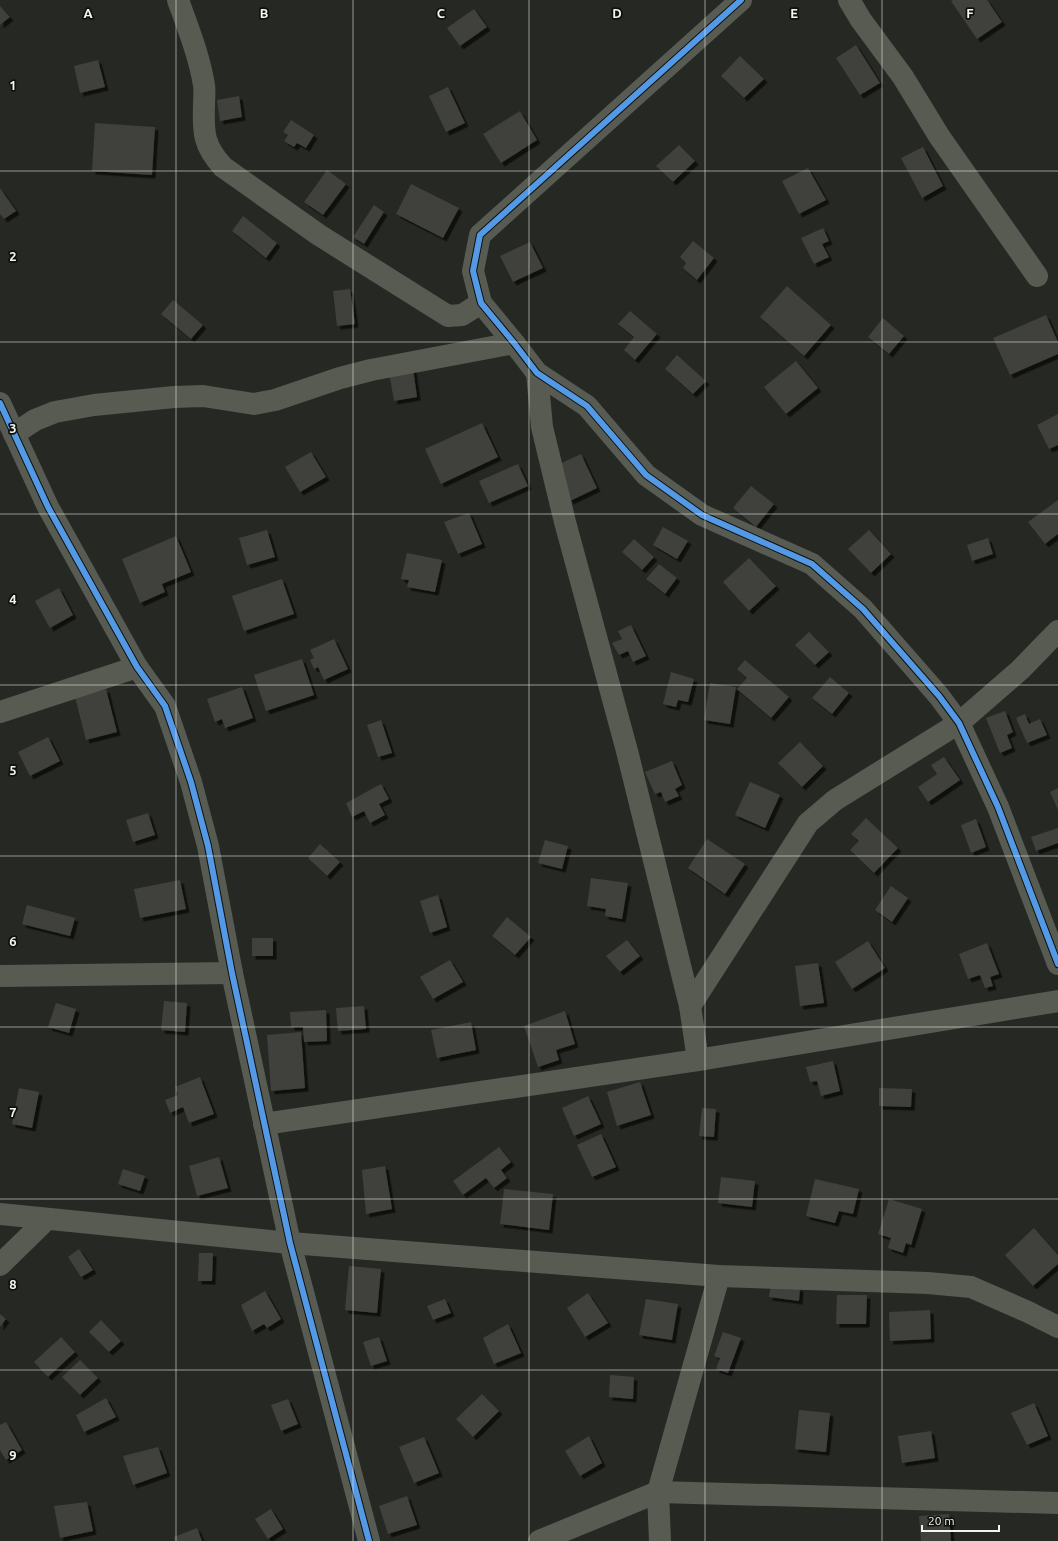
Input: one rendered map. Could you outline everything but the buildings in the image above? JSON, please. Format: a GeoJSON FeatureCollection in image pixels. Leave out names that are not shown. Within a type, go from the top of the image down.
{"type":"FeatureCollection","features":[{"type":"Feature","properties":{"kind":"street"},"geometry":{"type":"LineString","coordinates":[[178,0],[199,60],[205,87],[205,141],[212,155],[223,167],[320,235],[448,316],[462,315],[481,303]]}},
{"type":"Feature","properties":{"kind":"street"},"geometry":{"type":"LineString","coordinates":[[741,0],[480,235],[473,271],[481,303],[537,373],[587,406],[646,475],[702,515],[812,564],[863,609],[939,696],[960,723],[998,807],[1058,964]]}},
{"type":"Feature","properties":{"kind":"street"},"geometry":{"type":"LineString","coordinates":[[849,0],[861,20],[903,77],[939,136],[1037,276]]}},
{"type":"Feature","properties":{"kind":"street"},"geometry":{"type":"LineString","coordinates":[[14,434],[35,420],[55,412],[94,405],[174,397],[203,396],[254,404],[261,403],[275,400],[340,378],[371,370],[514,343]]}},
{"type":"Feature","properties":{"kind":"street"},"geometry":{"type":"LineString","coordinates":[[537,373],[542,427],[565,522],[627,751],[690,1006],[698,1060]]}},
{"type":"Feature","properties":{"kind":"street"},"geometry":{"type":"LineString","coordinates":[[0,403],[48,507],[136,667],[165,706],[191,782],[208,846],[232,973],[290,1242],[369,1541]]}},
{"type":"Feature","properties":{"kind":"street"},"geometry":{"type":"LineString","coordinates":[[690,1006],[808,824],[835,800],[960,723],[1020,670],[1058,631]]}},
{"type":"Feature","properties":{"kind":"street"},"geometry":{"type":"LineString","coordinates":[[0,712],[136,667]]}},
{"type":"Feature","properties":{"kind":"street"},"geometry":{"type":"LineString","coordinates":[[0,976],[232,973]]}},
{"type":"Feature","properties":{"kind":"street"},"geometry":{"type":"LineString","coordinates":[[264,1124],[698,1060],[1058,1001]]}},
{"type":"Feature","properties":{"kind":"street"},"geometry":{"type":"LineString","coordinates":[[0,1214],[290,1242],[719,1276],[928,1283],[971,1287],[1058,1327]]}},
{"type":"Feature","properties":{"kind":"street"},"geometry":{"type":"LineString","coordinates":[[0,1265],[47,1219]]}},
{"type":"Feature","properties":{"kind":"street"},"geometry":{"type":"LineString","coordinates":[[660,1541],[658,1492],[719,1276]]}},
{"type":"Feature","properties":{"kind":"street"},"geometry":{"type":"LineString","coordinates":[[539,1541],[658,1492],[1058,1503]]}},
{"type":"Feature","properties":{"kind":"cycle path"},"geometry":{"type":"LineString","coordinates":[[741,0],[480,235],[473,271],[481,303],[537,373],[587,406],[646,475],[702,515],[812,564],[863,609],[939,696],[959,723],[998,807],[1058,964]]}},
{"type":"Feature","properties":{"kind":"cycle path"},"geometry":{"type":"LineString","coordinates":[[0,403],[48,507],[137,667],[165,706],[191,782],[208,846],[232,973],[290,1243],[369,1541]]}}]}
